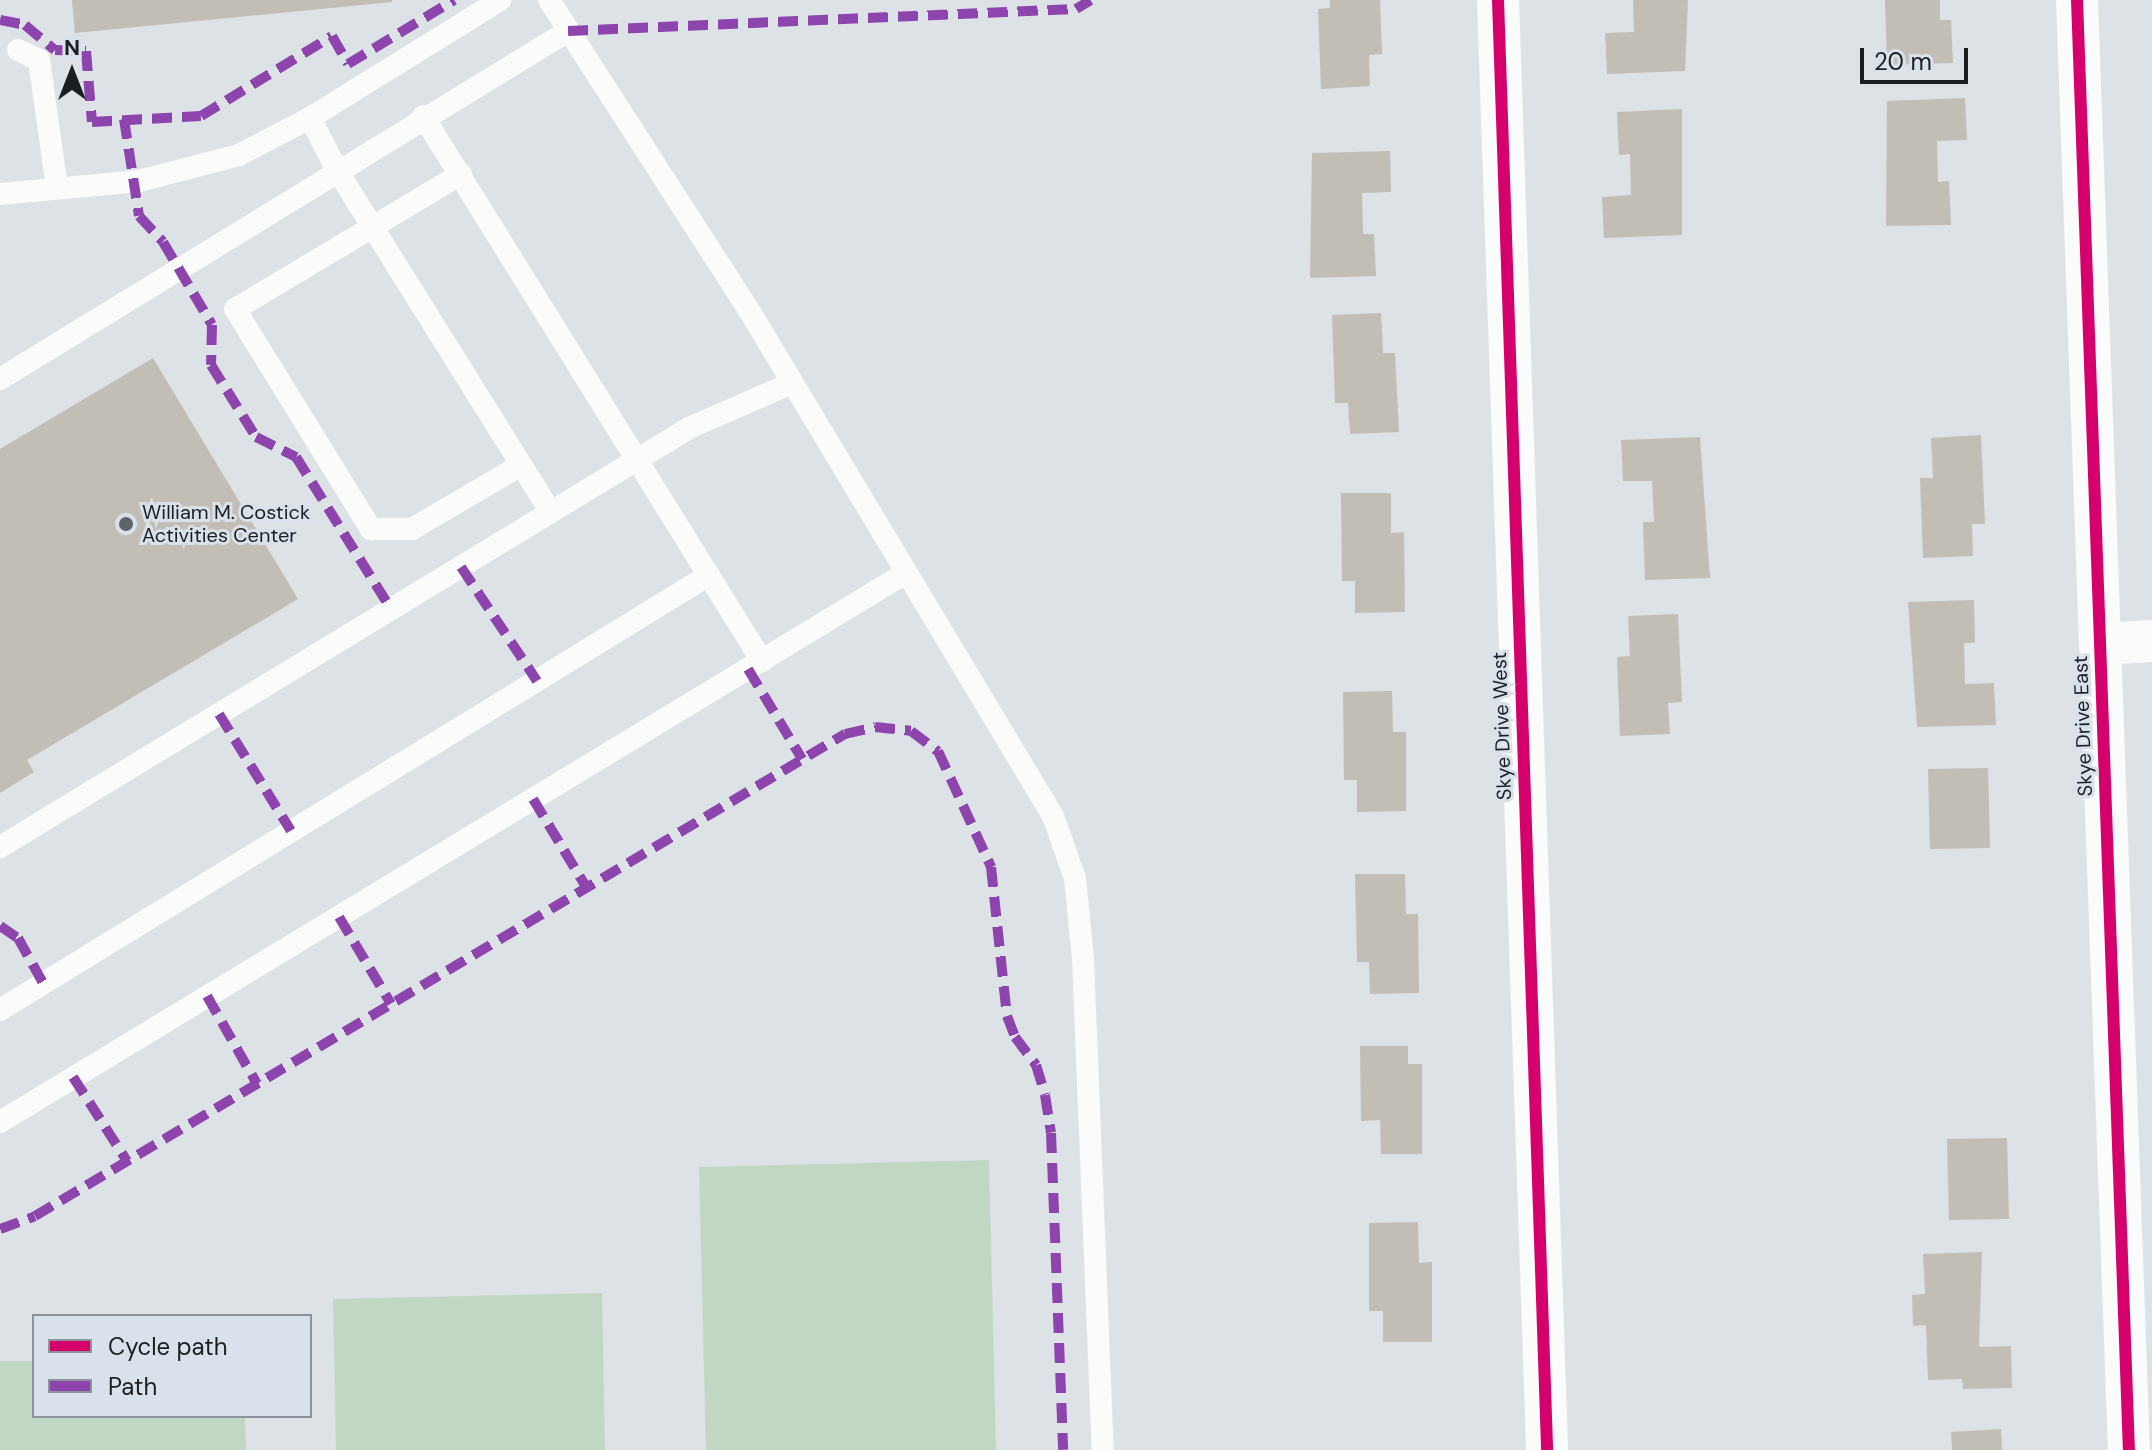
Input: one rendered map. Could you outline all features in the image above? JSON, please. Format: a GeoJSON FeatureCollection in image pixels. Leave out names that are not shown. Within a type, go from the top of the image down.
{"type":"FeatureCollection","features":[{"type":"Feature","properties":{"kind":"street","name":"Skye Drive West"},"geometry":{"type":"LineString","coordinates":[[1498,0],[1547,1450]]}},
{"type":"Feature","properties":{"kind":"street","name":"Skye Drive East"},"geometry":{"type":"LineString","coordinates":[[2077,0],[2129,1450]]}},
{"type":"Feature","properties":{"kind":"street"},"geometry":{"type":"LineString","coordinates":[[2101,644],[2152,641]]}},
{"type":"Feature","properties":{"kind":"lane"},"geometry":{"type":"LineString","coordinates":[[0,194],[139,181],[239,155],[310,118],[500,0]]}},
{"type":"Feature","properties":{"kind":"lane"},"geometry":{"type":"LineString","coordinates":[[549,0],[792,383],[904,574],[1053,816],[1075,878],[1103,1450]]}},
{"type":"Feature","properties":{"kind":"lane"},"geometry":{"type":"LineString","coordinates":[[0,379],[423,116],[568,31]]}},
{"type":"Feature","properties":{"kind":"lane"},"geometry":{"type":"LineString","coordinates":[[18,50],[39,60],[57,188]]}},
{"type":"Feature","properties":{"kind":"lane"},"geometry":{"type":"LineString","coordinates":[[423,116],[762,661]]}},
{"type":"Feature","properties":{"kind":"lane"},"geometry":{"type":"LineString","coordinates":[[310,118],[337,170],[551,512]]}},
{"type":"Feature","properties":{"kind":"lane"},"geometry":{"type":"LineString","coordinates":[[461,174],[235,309],[371,529],[412,529],[521,465]]}},
{"type":"Feature","properties":{"kind":"lane"},"geometry":{"type":"LineString","coordinates":[[0,847],[689,428],[792,383]]}},
{"type":"Feature","properties":{"kind":"lane"},"geometry":{"type":"LineString","coordinates":[[0,1122],[904,574]]}},
{"type":"Feature","properties":{"kind":"lane"},"geometry":{"type":"LineString","coordinates":[[0,1010],[709,575]]}},
{"type":"Feature","properties":{"kind":"green space"},"geometry":{"type":"Polygon","coordinates":[[[989,1160],[996,1450],[706,1450],[699,1167],[989,1160]]]}},
{"type":"Feature","properties":{"kind":"green space"},"geometry":{"type":"Polygon","coordinates":[[[602,1293],[605,1450],[336,1450],[333,1299],[602,1293]]]}},
{"type":"Feature","properties":{"kind":"green space"},"geometry":{"type":"Polygon","coordinates":[[[0,1361],[32,1361],[32,1418],[245,1418],[246,1450],[0,1450],[0,1361]]]}},
{"type":"Feature","properties":{"kind":"building"},"geometry":{"type":"Polygon","coordinates":[[[72,0],[392,0],[392,2],[75,33],[72,0]]]}},
{"type":"Feature","properties":{"kind":"building"},"geometry":{"type":"Polygon","coordinates":[[[1330,0],[1380,0],[1382,54],[1369,55],[1370,86],[1321,89],[1318,9],[1330,8],[1330,0]]]}},
{"type":"Feature","properties":{"kind":"building"},"geometry":{"type":"Polygon","coordinates":[[[1633,0],[1688,0],[1685,71],[1607,74],[1605,33],[1634,32],[1633,0]]]}},
{"type":"Feature","properties":{"kind":"building"},"geometry":{"type":"Polygon","coordinates":[[[1885,0],[1940,0],[1940,20],[1951,20],[1953,63],[1887,65],[1885,0]]]}},
{"type":"Feature","properties":{"kind":"building"},"geometry":{"type":"Polygon","coordinates":[[[1965,98],[1967,140],[1937,141],[1938,182],[1949,181],[1951,225],[1886,226],[1887,101],[1965,98]]]}},
{"type":"Feature","properties":{"kind":"building"},"geometry":{"type":"Polygon","coordinates":[[[1682,109],[1682,235],[1604,238],[1602,197],[1631,195],[1630,154],[1619,155],[1617,112],[1682,109]]]}},
{"type":"Feature","properties":{"kind":"building"},"geometry":{"type":"Polygon","coordinates":[[[1390,151],[1391,192],[1362,193],[1363,234],[1374,234],[1376,276],[1310,278],[1312,153],[1390,151]]]}},
{"type":"Feature","properties":{"kind":"building"},"geometry":{"type":"Polygon","coordinates":[[[1381,313],[1383,353],[1395,353],[1399,432],[1350,434],[1348,403],[1335,403],[1332,315],[1381,313]]]}},
{"type":"Feature","properties":{"kind":"building","name":"William M. Costick Activities Center"},"geometry":{"type":"Polygon","coordinates":[[[153,358],[298,599],[27,760],[34,772],[0,793],[0,449],[153,358]]]}},
{"type":"Feature","properties":{"kind":"building"},"geometry":{"type":"Polygon","coordinates":[[[1981,435],[1985,524],[1972,524],[1973,556],[1923,558],[1920,478],[1933,478],[1931,438],[1981,435]]]}},
{"type":"Feature","properties":{"kind":"building"},"geometry":{"type":"Polygon","coordinates":[[[1700,437],[1710,578],[1645,580],[1643,522],[1654,522],[1652,481],[1623,481],[1621,440],[1700,437]]]}},
{"type":"Feature","properties":{"kind":"building"},"geometry":{"type":"Polygon","coordinates":[[[1341,493],[1391,493],[1391,533],[1404,532],[1405,612],[1355,613],[1355,581],[1342,581],[1341,493]]]}},
{"type":"Feature","properties":{"kind":"building"},"geometry":{"type":"Polygon","coordinates":[[[1974,600],[1975,643],[1964,643],[1965,684],[1994,683],[1996,725],[1917,727],[1908,602],[1974,600]]]}},
{"type":"Feature","properties":{"kind":"building"},"geometry":{"type":"Polygon","coordinates":[[[1678,614],[1682,702],[1668,703],[1670,734],[1620,736],[1617,657],[1630,656],[1628,616],[1678,614]]]}},
{"type":"Feature","properties":{"kind":"building"},"geometry":{"type":"Polygon","coordinates":[[[1392,691],[1393,732],[1406,732],[1406,811],[1357,812],[1357,780],[1344,780],[1343,692],[1392,691]]]}},
{"type":"Feature","properties":{"kind":"building"},"geometry":{"type":"Polygon","coordinates":[[[1988,768],[1990,848],[1930,849],[1928,769],[1988,768]]]}},
{"type":"Feature","properties":{"kind":"building"},"geometry":{"type":"Polygon","coordinates":[[[1355,874],[1405,874],[1406,914],[1418,914],[1419,993],[1370,994],[1369,962],[1357,962],[1355,874]]]}},
{"type":"Feature","properties":{"kind":"building"},"geometry":{"type":"Polygon","coordinates":[[[1360,1046],[1408,1046],[1408,1064],[1422,1064],[1422,1154],[1381,1154],[1380,1120],[1361,1121],[1360,1046]]]}},
{"type":"Feature","properties":{"kind":"building"},"geometry":{"type":"Polygon","coordinates":[[[2007,1138],[2009,1219],[1949,1220],[1947,1139],[2007,1138]]]}},
{"type":"Feature","properties":{"kind":"building"},"geometry":{"type":"Polygon","coordinates":[[[1418,1222],[1419,1263],[1432,1262],[1432,1342],[1383,1342],[1383,1311],[1369,1311],[1369,1223],[1418,1222]]]}},
{"type":"Feature","properties":{"kind":"building"},"geometry":{"type":"Polygon","coordinates":[[[1982,1252],[1979,1347],[2011,1346],[2012,1388],[1963,1389],[1962,1379],[1928,1380],[1926,1325],[1913,1326],[1912,1295],[1925,1294],[1923,1254],[1982,1252]]]}},
{"type":"Feature","properties":{"kind":"building"},"geometry":{"type":"Polygon","coordinates":[[[2001,1429],[2002,1450],[1952,1450],[1951,1432],[2001,1429]]]}},
{"type":"Feature","properties":{"kind":"marked path"},"geometry":{"type":"LineString","coordinates":[[0,20],[25,25],[55,50],[86,51],[92,122],[201,116],[332,36],[348,64],[454,0]]}},
{"type":"Feature","properties":{"kind":"marked path"},"geometry":{"type":"LineString","coordinates":[[568,31],[1076,9],[1091,0]]}},
{"type":"Feature","properties":{"kind":"marked path"},"geometry":{"type":"LineString","coordinates":[[124,119],[139,216],[163,242],[212,325],[211,365],[256,437],[296,457],[391,609]]}},
{"type":"Feature","properties":{"kind":"marked path"},"geometry":{"type":"LineString","coordinates":[[461,567],[537,681]]}},
{"type":"Feature","properties":{"kind":"marked path"},"geometry":{"type":"LineString","coordinates":[[748,669],[802,759]]}},
{"type":"Feature","properties":{"kind":"marked path"},"geometry":{"type":"LineString","coordinates":[[219,714],[291,831]]}},
{"type":"Feature","properties":{"kind":"marked path"},"geometry":{"type":"LineString","coordinates":[[0,1229],[35,1216],[845,734],[875,727],[911,731],[938,751],[991,867],[1007,1016],[1015,1037],[1036,1065],[1045,1095],[1051,1133],[1063,1450]]}},
{"type":"Feature","properties":{"kind":"marked path"},"geometry":{"type":"LineString","coordinates":[[533,799],[586,887]]}},
{"type":"Feature","properties":{"kind":"marked path"},"geometry":{"type":"LineString","coordinates":[[339,917],[391,1004]]}},
{"type":"Feature","properties":{"kind":"marked path"},"geometry":{"type":"LineString","coordinates":[[0,926],[18,938],[43,983]]}},
{"type":"Feature","properties":{"kind":"marked path"},"geometry":{"type":"LineString","coordinates":[[207,996],[257,1084]]}},
{"type":"Feature","properties":{"kind":"marked path"},"geometry":{"type":"LineString","coordinates":[[73,1077],[127,1161]]}},
{"type":"Feature","properties":{"kind":"cycle path"},"geometry":{"type":"LineString","coordinates":[[1498,0],[1547,1450]]}},
{"type":"Feature","properties":{"kind":"cycle path"},"geometry":{"type":"LineString","coordinates":[[2077,0],[2129,1450]]}},
{"type":"Feature","properties":{"kind":"place","name":"William M. Costick Activities Center"},"geometry":{"type":"Point","coordinates":[126,524]}}]}
